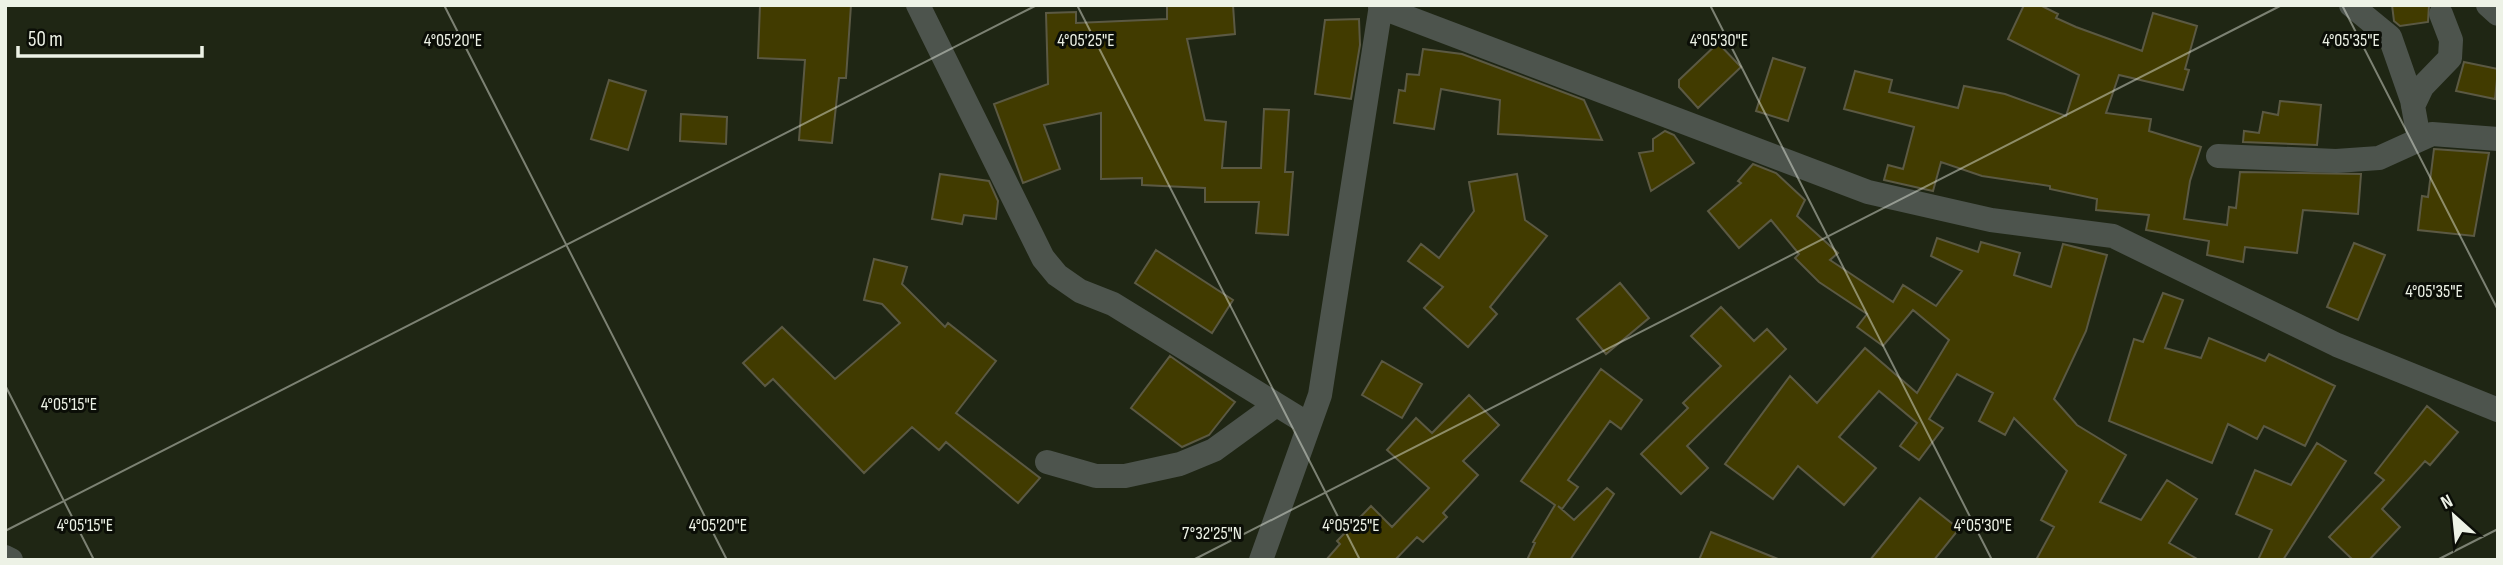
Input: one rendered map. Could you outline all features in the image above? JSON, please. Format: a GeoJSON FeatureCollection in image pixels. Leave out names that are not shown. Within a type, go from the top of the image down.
{"type":"FeatureCollection","features":[{"type":"Feature","properties":{"kind":"street"},"geometry":{"type":"LineString","coordinates":[[918,5],[1031,236],[1057,275],[1080,291],[1113,304],[1308,425]]}},
{"type":"Feature","properties":{"kind":"street"},"geometry":{"type":"LineString","coordinates":[[2351,5],[2390,37],[2413,106],[2419,139]]}},
{"type":"Feature","properties":{"kind":"street"},"geometry":{"type":"LineString","coordinates":[[2488,5],[2498,14]]}},
{"type":"Feature","properties":{"kind":"street"},"geometry":{"type":"LineString","coordinates":[[1261,560],[1320,395],[1380,6],[1868,192],[1991,219],[2113,236],[2337,345],[2498,410]]}},
{"type":"Feature","properties":{"kind":"street"},"geometry":{"type":"LineString","coordinates":[[2413,106],[2422,87],[2450,58],[2451,40],[2441,14]]}},
{"type":"Feature","properties":{"kind":"street"},"geometry":{"type":"LineString","coordinates":[[2218,156],[2336,161],[2379,158],[2398,152],[2419,139],[2443,134],[2498,139]]}},
{"type":"Feature","properties":{"kind":"street"},"geometry":{"type":"LineString","coordinates":[[1047,462],[1096,477],[1125,476],[1180,464],[1214,450],[1276,404]]}},
{"type":"Feature","properties":{"kind":"street"},"geometry":{"type":"LineString","coordinates":[[5,557],[11,560]]}},
{"type":"Feature","properties":{"kind":"building"},"geometry":{"type":"Polygon","coordinates":[[[760,5],[851,5],[846,78],[839,78],[832,143],[799,140],[805,60],[758,58],[760,5]]]}},
{"type":"Feature","properties":{"kind":"building"},"geometry":{"type":"Polygon","coordinates":[[[1167,5],[1233,5],[1235,34],[1187,39],[1205,120],[1226,122],[1222,168],[1261,168],[1264,109],[1289,110],[1285,172],[1293,172],[1288,235],[1256,233],[1259,202],[1205,202],[1205,188],[1142,185],[1142,178],[1101,179],[1101,113],[1044,125],[1060,169],[1023,183],[994,104],[1048,84],[1046,13],[1076,12],[1076,23],[1167,19],[1167,5]]]}},
{"type":"Feature","properties":{"kind":"building"},"geometry":{"type":"Polygon","coordinates":[[[2024,5],[2040,5],[2058,14],[2056,18],[2142,51],[2153,13],[2197,26],[2185,69],[2189,70],[2183,90],[2119,75],[2106,113],[2151,119],[2149,131],[2201,147],[2190,181],[2184,219],[2227,225],[2229,207],[2236,208],[2240,172],[2361,174],[2358,214],[2303,210],[2297,253],[2245,247],[2243,262],[2207,255],[2209,241],[2146,230],[2149,215],[2096,210],[2097,199],[2050,189],[2050,186],[1982,176],[1941,162],[1933,191],[1884,180],[1888,165],[1903,169],[1914,127],[1844,109],[1855,71],[1892,80],[1889,92],[1958,108],[1964,86],[2005,94],[2066,116],[2079,75],[2008,39],[2024,5]]]}},
{"type":"Feature","properties":{"kind":"building"},"geometry":{"type":"Polygon","coordinates":[[[2392,5],[2429,5],[2428,22],[2400,26],[2394,21],[2392,5]]]}},
{"type":"Feature","properties":{"kind":"building"},"geometry":{"type":"Polygon","coordinates":[[[1359,19],[1360,45],[1351,99],[1315,94],[1325,20],[1359,19]]]}},
{"type":"Feature","properties":{"kind":"building"},"geometry":{"type":"Polygon","coordinates":[[[1718,43],[1741,67],[1698,108],[1679,87],[1679,80],[1718,43]]]}},
{"type":"Feature","properties":{"kind":"building"},"geometry":{"type":"Polygon","coordinates":[[[1423,49],[1462,54],[1584,100],[1602,140],[1498,134],[1500,100],[1441,89],[1434,129],[1394,123],[1399,90],[1405,91],[1407,74],[1419,75],[1423,49]]]}},
{"type":"Feature","properties":{"kind":"building"},"geometry":{"type":"Polygon","coordinates":[[[1773,58],[1805,68],[1788,121],[1756,111],[1773,58]]]}},
{"type":"Feature","properties":{"kind":"building"},"geometry":{"type":"Polygon","coordinates":[[[2464,62],[2498,69],[2495,99],[2456,91],[2464,62]]]}},
{"type":"Feature","properties":{"kind":"building"},"geometry":{"type":"Polygon","coordinates":[[[609,80],[646,91],[628,150],[591,139],[609,80]]]}},
{"type":"Feature","properties":{"kind":"building"},"geometry":{"type":"Polygon","coordinates":[[[2280,101],[2321,105],[2317,145],[2243,142],[2244,131],[2259,133],[2263,112],[2278,115],[2280,101]]]}},
{"type":"Feature","properties":{"kind":"building"},"geometry":{"type":"Polygon","coordinates":[[[681,114],[727,117],[726,144],[680,141],[681,114]]]}},
{"type":"Feature","properties":{"kind":"building"},"geometry":{"type":"Polygon","coordinates":[[[1665,131],[1674,135],[1694,163],[1651,191],[1639,153],[1653,151],[1653,139],[1665,131]]]}},
{"type":"Feature","properties":{"kind":"building"},"geometry":{"type":"Polygon","coordinates":[[[2434,149],[2489,153],[2474,236],[2418,230],[2422,196],[2428,197],[2434,149]]]}},
{"type":"Feature","properties":{"kind":"building"},"geometry":{"type":"Polygon","coordinates":[[[1753,164],[1776,173],[1805,200],[1797,216],[1838,253],[1830,260],[1893,302],[1903,285],[1936,306],[1962,271],[1931,256],[1937,238],[1978,252],[1981,242],[2020,253],[2014,275],[2051,287],[2063,244],[2107,255],[2086,331],[2054,399],[2077,425],[2126,455],[2100,502],[2141,520],[2167,480],[2197,499],[2169,543],[2199,560],[2036,560],[2054,527],[2041,520],[2067,471],[2014,418],[2005,435],[1979,421],[1993,393],[1957,374],[1929,419],[1943,428],[1919,460],[1900,446],[1917,423],[1879,391],[1839,437],[1876,468],[1844,505],[1798,466],[1773,499],[1725,464],[1790,376],[1817,403],[1865,348],[1917,393],[1949,340],[1913,310],[1883,346],[1857,327],[1867,314],[1819,282],[1795,258],[1799,254],[1771,220],[1739,248],[1708,211],[1741,183],[1738,181],[1753,164]]]}},
{"type":"Feature","properties":{"kind":"building"},"geometry":{"type":"Polygon","coordinates":[[[940,174],[989,181],[998,201],[996,219],[964,215],[962,224],[932,219],[940,174]]]}},
{"type":"Feature","properties":{"kind":"building"},"geometry":{"type":"Polygon","coordinates":[[[1517,174],[1525,220],[1547,236],[1490,307],[1497,314],[1468,347],[1424,308],[1443,287],[1408,261],[1421,244],[1439,258],[1474,211],[1469,182],[1517,174]]]}},
{"type":"Feature","properties":{"kind":"building"},"geometry":{"type":"Polygon","coordinates":[[[2354,243],[2385,255],[2358,320],[2327,307],[2354,243]]]}},
{"type":"Feature","properties":{"kind":"building"},"geometry":{"type":"Polygon","coordinates":[[[1156,250],[1233,300],[1212,333],[1135,283],[1156,250]]]}},
{"type":"Feature","properties":{"kind":"building"},"geometry":{"type":"Polygon","coordinates":[[[874,259],[907,267],[902,284],[945,327],[948,323],[996,361],[956,413],[1040,478],[1018,503],[946,442],[939,450],[912,427],[864,473],[773,379],[765,386],[743,363],[782,327],[835,379],[900,323],[882,304],[864,300],[874,259]]]}},
{"type":"Feature","properties":{"kind":"building"},"geometry":{"type":"Polygon","coordinates":[[[1620,283],[1649,318],[1606,354],[1577,319],[1620,283]]]}},
{"type":"Feature","properties":{"kind":"building"},"geometry":{"type":"Polygon","coordinates":[[[2163,293],[2183,300],[2165,348],[2201,358],[2209,338],[2265,361],[2269,354],[2335,386],[2305,446],[2264,426],[2257,439],[2228,424],[2212,463],[2109,421],[2134,339],[2143,342],[2163,293]]]}},
{"type":"Feature","properties":{"kind":"building"},"geometry":{"type":"Polygon","coordinates":[[[1721,307],[1754,341],[1767,329],[1786,349],[1687,446],[1708,468],[1681,494],[1641,454],[1688,408],[1683,403],[1721,366],[1691,336],[1721,307]]]}},
{"type":"Feature","properties":{"kind":"building"},"geometry":{"type":"Polygon","coordinates":[[[1170,356],[1235,402],[1209,435],[1182,447],[1131,408],[1170,356]]]}},
{"type":"Feature","properties":{"kind":"building"},"geometry":{"type":"Polygon","coordinates":[[[1382,361],[1422,384],[1402,418],[1362,395],[1382,361]]]}},
{"type":"Feature","properties":{"kind":"building"},"geometry":{"type":"Polygon","coordinates":[[[1601,369],[1642,400],[1621,429],[1610,421],[1568,480],[1578,487],[1562,509],[1558,506],[1574,520],[1607,488],[1614,494],[1570,560],[1527,560],[1535,543],[1533,542],[1555,505],[1521,481],[1601,369]]]}},
{"type":"Feature","properties":{"kind":"building"},"geometry":{"type":"Polygon","coordinates":[[[1469,395],[1499,425],[1463,461],[1478,475],[1443,513],[1447,517],[1423,542],[1417,537],[1395,560],[1326,560],[1340,544],[1337,541],[1371,506],[1392,527],[1429,488],[1387,450],[1416,418],[1432,433],[1469,395]]]}},
{"type":"Feature","properties":{"kind":"building"},"geometry":{"type":"Polygon","coordinates":[[[2427,406],[2458,432],[2430,465],[2425,461],[2382,509],[2400,527],[2369,560],[2353,560],[2329,537],[2384,480],[2375,473],[2427,406]]]}},
{"type":"Feature","properties":{"kind":"building"},"geometry":{"type":"Polygon","coordinates":[[[2317,443],[2346,461],[2283,560],[2258,560],[2272,530],[2236,514],[2255,470],[2291,485],[2317,443]]]}},
{"type":"Feature","properties":{"kind":"building"},"geometry":{"type":"Polygon","coordinates":[[[1920,498],[1959,529],[1934,560],[1870,560],[1920,498]]]}},
{"type":"Feature","properties":{"kind":"building"},"geometry":{"type":"Polygon","coordinates":[[[1711,532],[1778,559],[1778,560],[1699,560],[1711,532]]]}}]}
